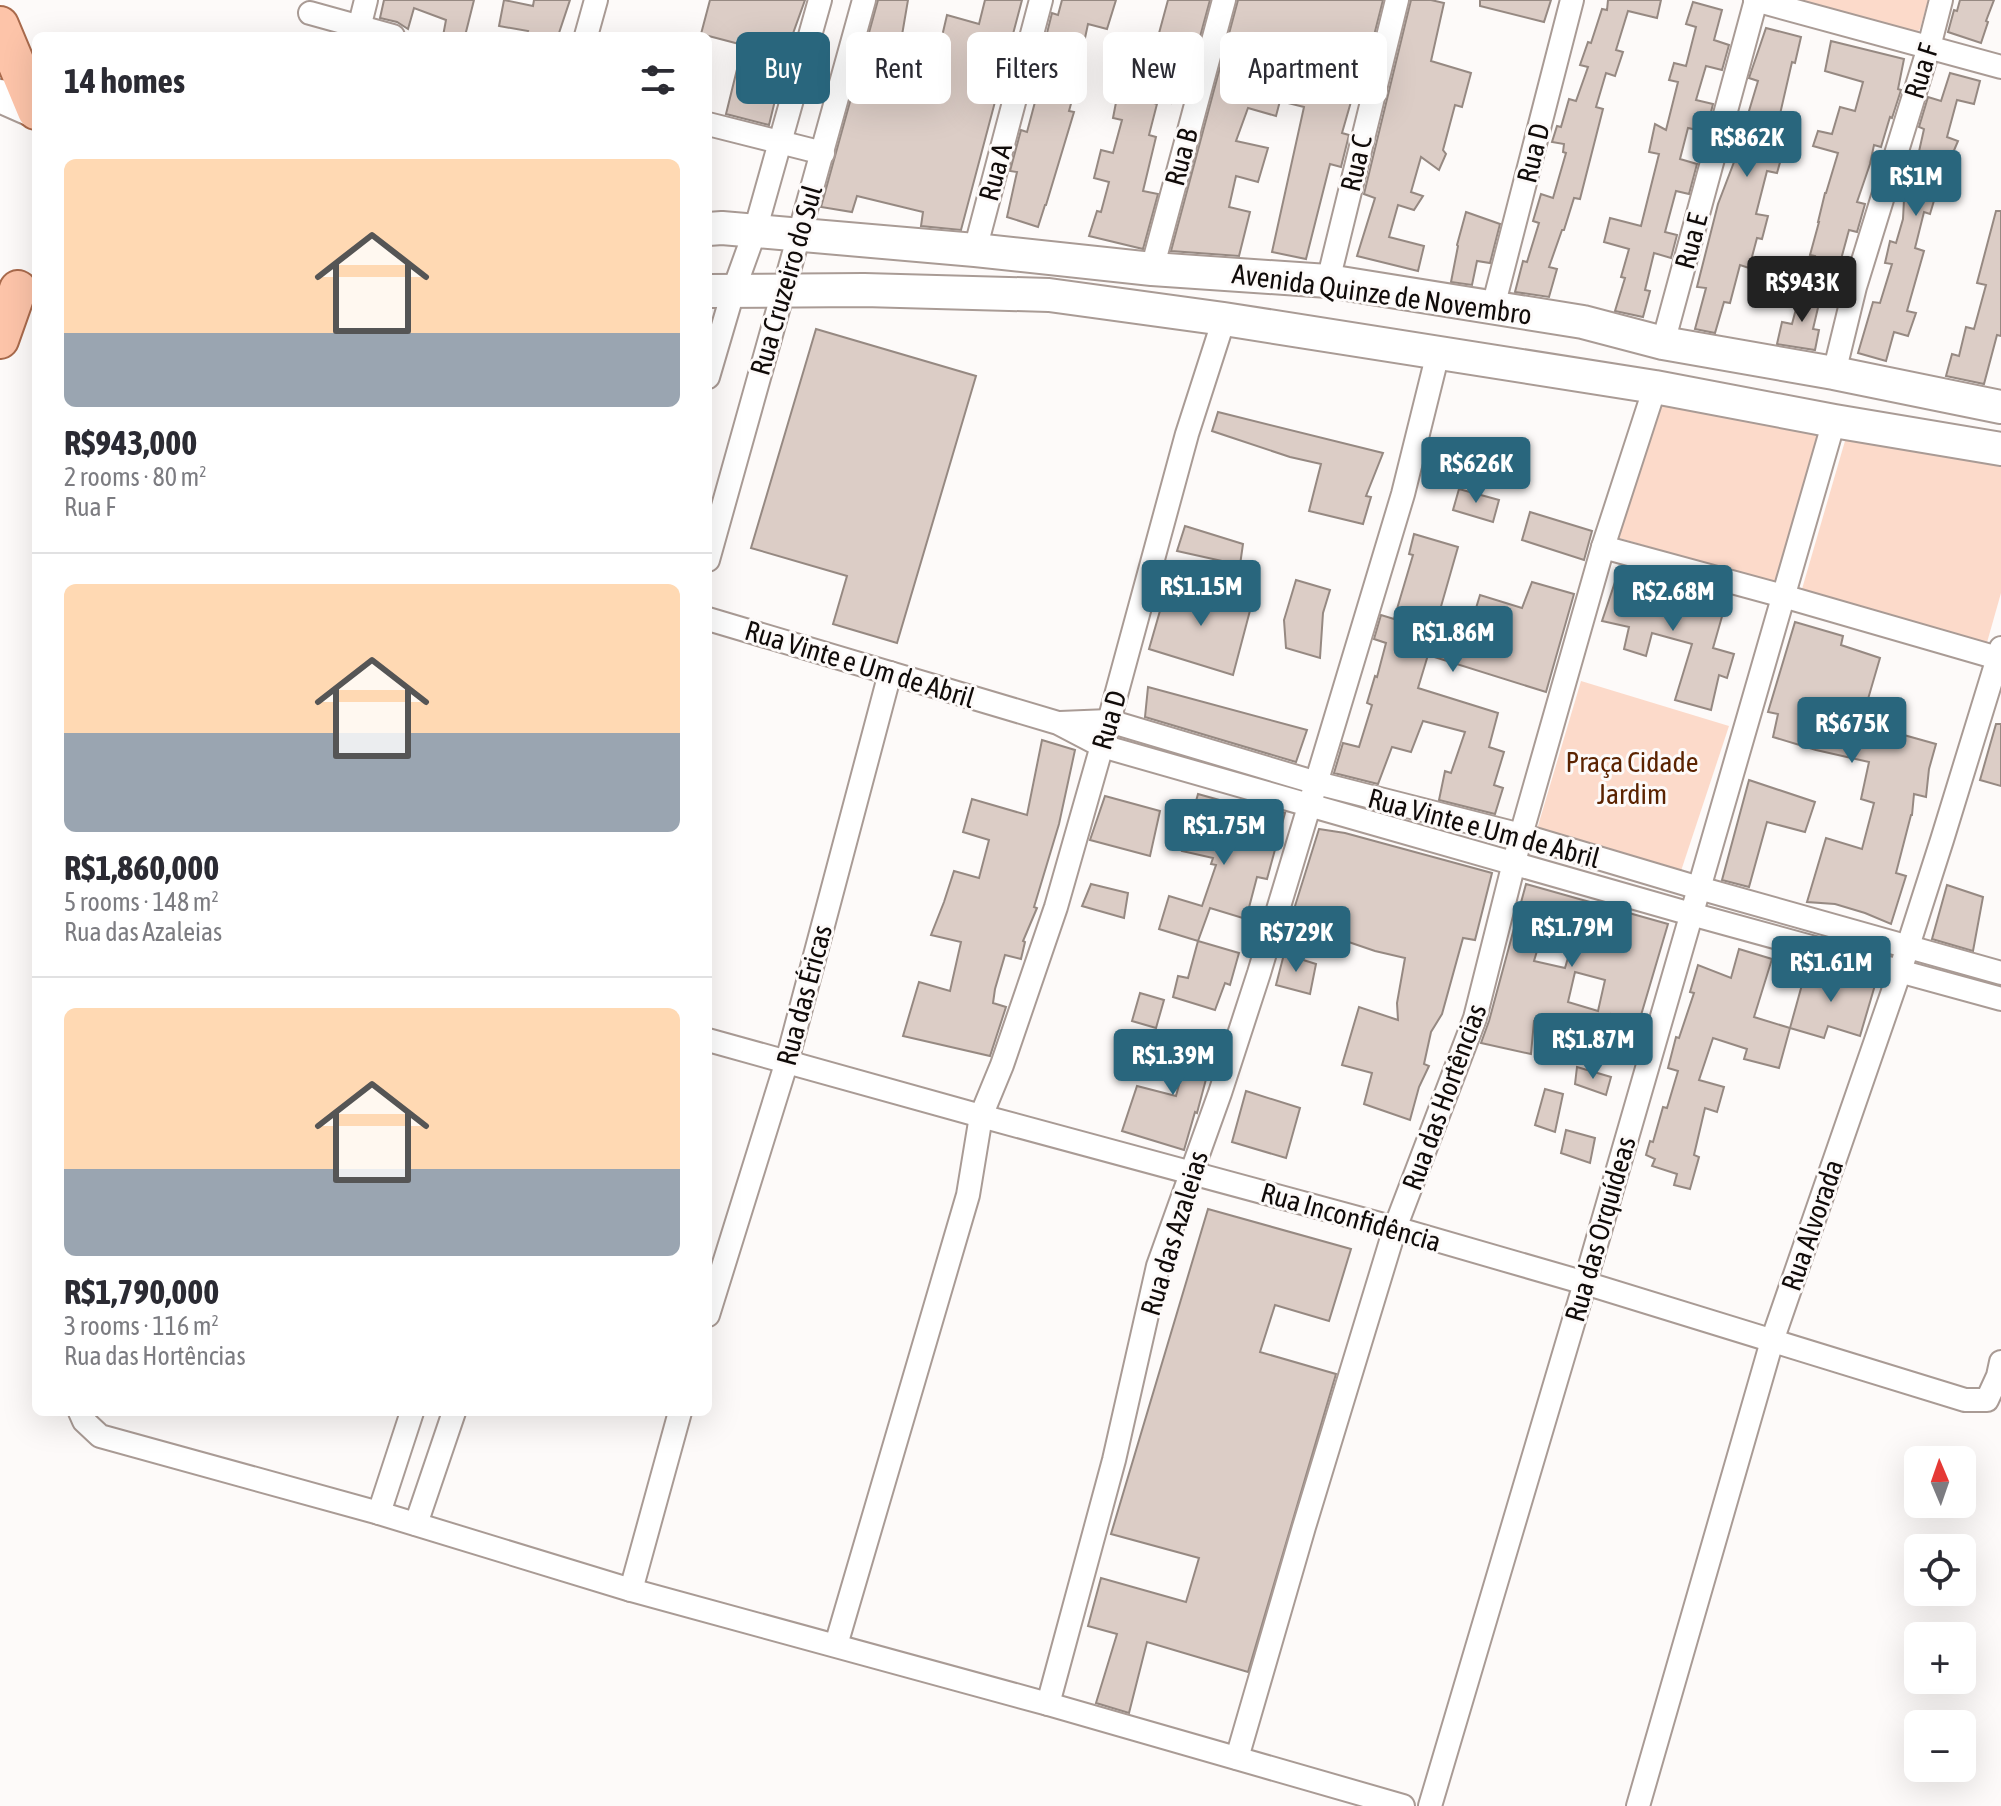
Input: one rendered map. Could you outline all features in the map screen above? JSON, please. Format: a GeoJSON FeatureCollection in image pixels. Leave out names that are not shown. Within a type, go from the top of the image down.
{"type":"FeatureCollection","features":[{"type":"Feature","properties":{"kind":"main road"},"geometry":{"type":"LineString","coordinates":[[0,25],[32,102]]}},
{"type":"Feature","properties":{"kind":"main road"},"geometry":{"type":"LineString","coordinates":[[0,96],[32,110]]}},
{"type":"Feature","properties":{"kind":"main road","name":"Avenida Quinze de Novembro"},"geometry":{"type":"LineString","coordinates":[[712,229],[985,251],[1152,269],[1328,281],[1568,319],[1663,343],[2001,407]]}},
{"type":"Feature","properties":{"kind":"main road"},"geometry":{"type":"LineString","coordinates":[[985,251],[996,294]]}},
{"type":"Feature","properties":{"kind":"main road"},"geometry":{"type":"LineString","coordinates":[[0,340],[18,287]]}},
{"type":"Feature","properties":{"kind":"main road","name":"Avenida Quinze de Novembro"},"geometry":{"type":"LineString","coordinates":[[721,291],[1049,295],[1224,319],[1655,387],[2001,449]]}},
{"type":"Feature","properties":{"kind":"main road"},"geometry":{"type":"LineString","coordinates":[[1559,372],[1568,319]]}},
{"type":"Feature","properties":{"kind":"street"},"geometry":{"type":"LineString","coordinates":[[310,13],[358,31],[366,0]]}},
{"type":"Feature","properties":{"kind":"street"},"geometry":{"type":"LineString","coordinates":[[587,32],[596,0]]}},
{"type":"Feature","properties":{"kind":"street","name":"Rua Cruzeiro do Sul"},"geometry":{"type":"LineString","coordinates":[[712,351],[721,291],[755,231],[820,0]]}},
{"type":"Feature","properties":{"kind":"street","name":"Rua Cruzeiro do Sul"},"geometry":{"type":"LineString","coordinates":[[712,546],[864,0]]}},
{"type":"Feature","properties":{"kind":"street","name":"Rua A"},"geometry":{"type":"LineString","coordinates":[[985,251],[1041,0]]}},
{"type":"Feature","properties":{"kind":"street","name":"Rua B"},"geometry":{"type":"LineString","coordinates":[[1152,269],[1224,0]]}},
{"type":"Feature","properties":{"kind":"street","name":"Rua C"},"geometry":{"type":"LineString","coordinates":[[1328,281],[1397,0]]}},
{"type":"Feature","properties":{"kind":"street","name":"Rua D"},"geometry":{"type":"LineString","coordinates":[[1493,307],[1572,0]]}},
{"type":"Feature","properties":{"kind":"street"},"geometry":{"type":"LineString","coordinates":[[1756,0],[2001,67]]}},
{"type":"Feature","properties":{"kind":"street","name":"Rua E"},"geometry":{"type":"LineString","coordinates":[[1663,343],[1756,0]]}},
{"type":"Feature","properties":{"kind":"street","name":"Rua F"},"geometry":{"type":"LineString","coordinates":[[1834,373],[1855,287],[1941,0]]}},
{"type":"Feature","properties":{"kind":"street"},"geometry":{"type":"LineString","coordinates":[[712,125],[823,153]]}},
{"type":"Feature","properties":{"kind":"street","name":"Rua D"},"geometry":{"type":"LineString","coordinates":[[836,1645],[968,1195],[981,1116],[1002,1065],[1056,907],[1187,434],[1224,319]]}},
{"type":"Feature","properties":{"kind":"street","name":"Rua das Azaleias"},"geometry":{"type":"LineString","coordinates":[[1048,1704],[1114,1460],[1158,1266],[1220,1093],[1317,783],[1403,494],[1438,353]]}},
{"type":"Feature","properties":{"kind":"street","name":"Rua das Hortências"},"geometry":{"type":"LineString","coordinates":[[1237,1758],[1395,1228],[1475,1018],[1521,835],[1603,547],[1655,387]]}},
{"type":"Feature","properties":{"kind":"street","name":"Rua das Orquídeas"},"geometry":{"type":"LineString","coordinates":[[1430,1806],[1834,421]]}},
{"type":"Feature","properties":{"kind":"street"},"geometry":{"type":"LineString","coordinates":[[1603,547],[2000,655]]}},
{"type":"Feature","properties":{"kind":"street","name":"Rua Vinte e Um de Abril"},"geometry":{"type":"LineString","coordinates":[[712,620],[1058,723],[1102,746],[2001,999]]}},
{"type":"Feature","properties":{"kind":"street","name":"Rua Alvorada"},"geometry":{"type":"LineString","coordinates":[[1638,1806],[1772,1341],[1900,971],[2000,655]]}},
{"type":"Feature","properties":{"kind":"street","name":"Rua das Éricas"},"geometry":{"type":"LineString","coordinates":[[712,1302],[787,1061],[890,673]]}},
{"type":"Feature","properties":{"kind":"street","name":"Rua Vinte e Um de Abril"},"geometry":{"type":"LineString","coordinates":[[1058,723],[1109,721],[1317,783],[1521,835],[2001,973]]}},
{"type":"Feature","properties":{"kind":"street","name":"Rua Inconfidência"},"geometry":{"type":"LineString","coordinates":[[712,1041],[1395,1228],[1965,1400],[1987,1400],[2001,1362]]}},
{"type":"Feature","properties":{"kind":"street"},"geometry":{"type":"LineString","coordinates":[[82,1416],[100,1436],[379,1513],[631,1590],[1048,1704],[1403,1806]]}},
{"type":"Feature","properties":{"kind":"street"},"geometry":{"type":"LineString","coordinates":[[379,1513],[411,1416]]}},
{"type":"Feature","properties":{"kind":"street"},"geometry":{"type":"LineString","coordinates":[[416,1524],[453,1416]]}},
{"type":"Feature","properties":{"kind":"street"},"geometry":{"type":"LineString","coordinates":[[631,1590],[679,1416]]}},
{"type":"Feature","properties":{"kind":"green space"},"geometry":{"type":"Polygon","coordinates":[[[1785,0],[1928,0],[1916,34],[1785,0]]]}},
{"type":"Feature","properties":{"kind":"green space"},"geometry":{"type":"Polygon","coordinates":[[[1662,400],[1820,431],[1779,585],[1616,537],[1662,400]]]}},
{"type":"Feature","properties":{"kind":"green space"},"geometry":{"type":"Polygon","coordinates":[[[1847,434],[2001,467],[2001,593],[1986,646],[1802,589],[1847,434]]]}},
{"type":"Feature","properties":{"kind":"green space","name":"Praça Cidade Jardim"},"geometry":{"type":"Polygon","coordinates":[[[1581,681],[1729,726],[1680,874],[1535,836],[1581,681]]]}},
{"type":"Feature","properties":{"kind":"building"},"geometry":{"type":"Polygon","coordinates":[[[384,0],[474,0],[466,32],[444,32],[446,20],[414,8],[408,29],[397,22],[380,18],[384,0]]]}},
{"type":"Feature","properties":{"kind":"building"},"geometry":{"type":"Polygon","coordinates":[[[504,0],[533,6],[534,0],[570,0],[559,32],[528,32],[499,26],[504,0]]]}},
{"type":"Feature","properties":{"kind":"building"},"geometry":{"type":"Polygon","coordinates":[[[710,0],[805,0],[794,32],[736,32],[736,43],[712,37],[712,32],[702,32],[710,0]]]}},
{"type":"Feature","properties":{"kind":"building"},"geometry":{"type":"Polygon","coordinates":[[[878,0],[908,0],[903,32],[869,32],[878,0]]]}},
{"type":"Feature","properties":{"kind":"building"},"geometry":{"type":"Polygon","coordinates":[[[985,0],[1022,0],[1014,32],[967,32],[967,104],[994,104],[961,230],[921,226],[923,212],[857,196],[852,212],[821,207],[849,104],[951,104],[951,32],[943,32],[947,15],[979,24],[985,0]]]}},
{"type":"Feature","properties":{"kind":"building"},"geometry":{"type":"Polygon","coordinates":[[[1062,0],[1116,0],[1107,29],[1088,24],[1086,32],[1047,32],[1052,13],[1058,15],[1062,0]]]}},
{"type":"Feature","properties":{"kind":"building"},"geometry":{"type":"Polygon","coordinates":[[[1168,0],[1210,0],[1201,32],[1159,32],[1168,0]]]}},
{"type":"Feature","properties":{"kind":"building"},"geometry":{"type":"Polygon","coordinates":[[[1238,0],[1383,0],[1375,32],[1229,32],[1238,0]]]}},
{"type":"Feature","properties":{"kind":"building"},"geometry":{"type":"Polygon","coordinates":[[[1411,0],[1444,3],[1431,61],[1471,73],[1462,107],[1455,105],[1443,150],[1446,154],[1439,170],[1421,157],[1411,192],[1423,196],[1414,210],[1398,205],[1389,237],[1424,246],[1418,271],[1357,256],[1375,198],[1364,194],[1411,0]]]}},
{"type":"Feature","properties":{"kind":"building"},"geometry":{"type":"Polygon","coordinates":[[[1480,0],[1551,0],[1544,22],[1480,6],[1480,0]]]}},
{"type":"Feature","properties":{"kind":"building"},"geometry":{"type":"Polygon","coordinates":[[[1608,0],[1661,0],[1657,18],[1628,11],[1616,50],[1623,52],[1615,76],[1606,73],[1596,107],[1603,109],[1580,199],[1574,198],[1549,267],[1557,269],[1549,297],[1515,292],[1523,261],[1527,262],[1539,223],[1533,221],[1541,194],[1553,198],[1566,153],[1563,152],[1564,144],[1552,142],[1557,126],[1561,127],[1569,99],[1576,101],[1588,67],[1580,65],[1602,9],[1607,10],[1608,0]]]}},
{"type":"Feature","properties":{"kind":"building"},"geometry":{"type":"Polygon","coordinates":[[[1960,0],[1994,0],[1981,43],[1948,32],[1960,0]]]}},
{"type":"Feature","properties":{"kind":"building"},"geometry":{"type":"Polygon","coordinates":[[[1693,2],[1722,10],[1714,40],[1729,45],[1722,70],[1706,66],[1696,100],[1713,104],[1706,132],[1688,128],[1680,159],[1697,164],[1689,194],[1676,191],[1665,232],[1677,235],[1671,258],[1654,253],[1645,290],[1650,291],[1643,317],[1615,311],[1625,278],[1621,277],[1629,249],[1604,242],[1610,218],[1641,226],[1659,154],[1649,152],[1655,124],[1666,130],[1678,82],[1669,80],[1674,63],[1686,66],[1696,27],[1686,24],[1693,2]]]}},
{"type":"Feature","properties":{"kind":"building"},"geometry":{"type":"Polygon","coordinates":[[[1766,28],[1801,37],[1795,63],[1792,62],[1772,149],[1783,152],[1777,173],[1767,171],[1756,214],[1768,216],[1762,239],[1757,238],[1749,268],[1740,265],[1730,303],[1724,302],[1715,333],[1695,329],[1706,288],[1697,287],[1718,204],[1758,81],[1749,78],[1766,28]]]}},
{"type":"Feature","properties":{"kind":"building"},"geometry":{"type":"Polygon","coordinates":[[[1831,41],[1904,59],[1898,89],[1901,90],[1892,118],[1881,147],[1874,145],[1857,202],[1865,204],[1857,232],[1849,230],[1840,263],[1834,261],[1828,290],[1808,286],[1815,256],[1810,255],[1838,153],[1813,146],[1818,131],[1832,134],[1840,107],[1855,111],[1863,82],[1825,71],[1831,41]]]}},
{"type":"Feature","properties":{"kind":"building"},"geometry":{"type":"Polygon","coordinates":[[[1220,67],[1220,104],[1279,104],[1276,116],[1248,108],[1236,141],[1268,148],[1258,182],[1236,176],[1229,207],[1250,212],[1239,256],[1171,251],[1220,67]]]}},
{"type":"Feature","properties":{"kind":"building"},"geometry":{"type":"Polygon","coordinates":[[[736,73],[736,104],[774,104],[769,125],[726,114],[736,73]]]}},
{"type":"Feature","properties":{"kind":"building"},"geometry":{"type":"Polygon","coordinates":[[[1950,73],[1980,81],[1974,104],[1957,100],[1947,137],[1958,141],[1944,174],[1950,176],[1942,196],[1936,194],[1930,214],[1924,212],[1915,248],[1924,251],[1907,311],[1916,313],[1908,336],[1894,332],[1886,361],[1858,353],[1873,302],[1880,303],[1892,264],[1885,263],[1890,241],[1896,243],[1903,219],[1905,180],[1910,163],[1916,165],[1924,129],[1919,127],[1928,97],[1941,101],[1950,73]]]}},
{"type":"Feature","properties":{"kind":"building"},"geometry":{"type":"Polygon","coordinates":[[[1034,104],[1071,104],[1069,111],[1074,112],[1038,227],[1007,217],[1017,172],[1010,171],[1021,130],[1027,132],[1034,104]]]}},
{"type":"Feature","properties":{"kind":"building"},"geometry":{"type":"Polygon","coordinates":[[[1116,104],[1157,104],[1149,135],[1156,137],[1143,191],[1158,194],[1143,249],[1089,236],[1097,211],[1101,212],[1109,182],[1094,178],[1101,150],[1113,153],[1122,120],[1113,118],[1116,104]]]}},
{"type":"Feature","properties":{"kind":"building"},"geometry":{"type":"Polygon","coordinates":[[[1292,104],[1350,104],[1342,133],[1349,135],[1341,167],[1330,164],[1306,259],[1272,252],[1304,107],[1292,104]]]}},
{"type":"Feature","properties":{"kind":"building"},"geometry":{"type":"Polygon","coordinates":[[[1996,211],[2001,211],[2001,336],[1997,335],[1984,384],[1946,376],[1952,354],[1959,356],[1966,327],[1974,329],[1986,285],[1977,283],[1996,211]]]}},
{"type":"Feature","properties":{"kind":"building"},"geometry":{"type":"Polygon","coordinates":[[[1466,212],[1500,224],[1490,263],[1477,261],[1472,285],[1451,282],[1466,212]]]}},
{"type":"Feature","properties":{"kind":"building"},"geometry":{"type":"Polygon","coordinates":[[[1801,290],[1821,295],[1813,329],[1819,330],[1815,350],[1777,344],[1782,322],[1792,324],[1801,290]]]}},
{"type":"Feature","properties":{"kind":"building"},"geometry":{"type":"Polygon","coordinates":[[[816,329],[976,376],[897,643],[833,624],[847,576],[751,548],[816,329]]]}},
{"type":"Feature","properties":{"kind":"building"},"geometry":{"type":"Polygon","coordinates":[[[1218,412],[1383,453],[1366,496],[1371,497],[1363,524],[1309,511],[1321,464],[1212,431],[1218,412]]]}},
{"type":"Feature","properties":{"kind":"building"},"geometry":{"type":"Polygon","coordinates":[[[1459,489],[1499,500],[1493,522],[1453,510],[1459,489]]]}},
{"type":"Feature","properties":{"kind":"building"},"geometry":{"type":"Polygon","coordinates":[[[1530,512],[1592,531],[1584,560],[1522,540],[1530,512]]]}},
{"type":"Feature","properties":{"kind":"building"},"geometry":{"type":"Polygon","coordinates":[[[1185,526],[1243,544],[1240,565],[1177,551],[1185,526]]]}},
{"type":"Feature","properties":{"kind":"building"},"geometry":{"type":"Polygon","coordinates":[[[1414,534],[1458,547],[1434,631],[1466,641],[1480,595],[1522,608],[1532,582],[1574,594],[1546,692],[1428,655],[1418,688],[1498,713],[1489,747],[1504,752],[1494,785],[1503,788],[1495,814],[1439,800],[1445,771],[1451,773],[1465,732],[1423,721],[1411,752],[1392,747],[1378,784],[1334,773],[1343,743],[1359,747],[1372,705],[1367,703],[1386,643],[1374,639],[1381,615],[1394,619],[1413,555],[1409,554],[1414,534]]]}},
{"type":"Feature","properties":{"kind":"building"},"geometry":{"type":"Polygon","coordinates":[[[1617,576],[1725,606],[1713,648],[1734,654],[1727,678],[1719,675],[1711,710],[1675,700],[1692,644],[1652,633],[1646,656],[1624,649],[1629,627],[1602,621],[1617,576]]]}},
{"type":"Feature","properties":{"kind":"building"},"geometry":{"type":"Polygon","coordinates":[[[1296,580],[1330,590],[1323,613],[1320,658],[1286,648],[1284,620],[1296,580]]]}},
{"type":"Feature","properties":{"kind":"building"},"geometry":{"type":"Polygon","coordinates":[[[1168,583],[1252,603],[1233,675],[1149,649],[1168,583]]]}},
{"type":"Feature","properties":{"kind":"building"},"geometry":{"type":"Polygon","coordinates":[[[1795,622],[1843,636],[1841,645],[1880,658],[1861,723],[1936,744],[1926,797],[1914,794],[1912,815],[1896,873],[1906,876],[1891,924],[1835,904],[1807,902],[1826,838],[1862,849],[1874,803],[1861,799],[1869,762],[1773,737],[1778,714],[1768,712],[1795,622]]]}},
{"type":"Feature","properties":{"kind":"building"},"geometry":{"type":"Polygon","coordinates":[[[1148,687],[1307,730],[1296,762],[1145,717],[1148,687]]]}},
{"type":"Feature","properties":{"kind":"building"},"geometry":{"type":"Polygon","coordinates":[[[1996,724],[2001,724],[2001,786],[1980,780],[1996,724]]]}},
{"type":"Feature","properties":{"kind":"building"},"geometry":{"type":"Polygon","coordinates":[[[1042,740],[1075,750],[1059,824],[1034,907],[1037,908],[1023,941],[1021,959],[1005,955],[995,989],[993,1003],[1006,1007],[990,1056],[903,1036],[919,982],[950,991],[961,942],[931,935],[954,871],[979,878],[989,840],[963,832],[972,799],[1027,815],[1042,740]]]}},
{"type":"Feature","properties":{"kind":"building"},"geometry":{"type":"Polygon","coordinates":[[[1749,780],[1815,802],[1805,832],[1767,822],[1749,887],[1722,880],[1749,780]]]}},
{"type":"Feature","properties":{"kind":"building"},"geometry":{"type":"Polygon","coordinates":[[[1198,794],[1223,801],[1213,831],[1250,844],[1261,806],[1285,813],[1267,879],[1257,877],[1246,919],[1210,908],[1198,941],[1159,929],[1169,896],[1202,906],[1216,865],[1211,864],[1213,858],[1182,851],[1198,794]]]}},
{"type":"Feature","properties":{"kind":"building"},"geometry":{"type":"Polygon","coordinates":[[[1105,796],[1160,811],[1150,856],[1090,840],[1105,796]]]}},
{"type":"Feature","properties":{"kind":"building"},"geometry":{"type":"Polygon","coordinates":[[[1319,829],[1345,833],[1492,873],[1475,940],[1463,938],[1442,1014],[1431,1032],[1424,1064],[1429,1066],[1419,1087],[1410,1120],[1364,1104],[1372,1073],[1342,1065],[1359,1007],[1398,1020],[1397,1003],[1405,958],[1290,922],[1319,829]]]}},
{"type":"Feature","properties":{"kind":"building"},"geometry":{"type":"Polygon","coordinates":[[[1091,884],[1128,893],[1124,918],[1082,906],[1091,884]]]}},
{"type":"Feature","properties":{"kind":"building"},"geometry":{"type":"Polygon","coordinates":[[[1526,884],[1668,924],[1639,1022],[1611,1014],[1604,1042],[1534,1021],[1531,1054],[1481,1043],[1526,884]],[[1543,931],[1534,961],[1565,968],[1574,937],[1543,931]],[[1575,972],[1568,1002],[1598,1011],[1605,980],[1575,972]]]}},
{"type":"Feature","properties":{"kind":"building"},"geometry":{"type":"Polygon","coordinates":[[[1947,885],[1983,897],[1973,951],[1932,939],[1947,885]]]}},
{"type":"Feature","properties":{"kind":"building"},"geometry":{"type":"Polygon","coordinates":[[[1198,941],[1239,953],[1230,985],[1225,983],[1215,1010],[1173,997],[1178,976],[1188,978],[1198,941]]]}},
{"type":"Feature","properties":{"kind":"building"},"geometry":{"type":"Polygon","coordinates":[[[1739,949],[1772,959],[1754,1017],[1790,1028],[1779,1068],[1744,1059],[1747,1049],[1713,1038],[1699,1080],[1724,1087],[1717,1112],[1705,1108],[1694,1155],[1699,1157],[1690,1189],[1674,1185],[1677,1174],[1652,1166],[1655,1159],[1646,1155],[1663,1107],[1667,1108],[1678,1071],[1668,1068],[1676,1037],[1679,1038],[1694,993],[1690,992],[1698,965],[1731,978],[1739,949]]]}},
{"type":"Feature","properties":{"kind":"building"},"geometry":{"type":"Polygon","coordinates":[[[1284,954],[1316,964],[1310,994],[1276,985],[1284,954]]]}},
{"type":"Feature","properties":{"kind":"building"},"geometry":{"type":"Polygon","coordinates":[[[1808,963],[1823,967],[1821,974],[1875,985],[1860,1036],[1828,1026],[1824,1038],[1790,1028],[1808,963]]]}},
{"type":"Feature","properties":{"kind":"building"},"geometry":{"type":"Polygon","coordinates":[[[1140,993],[1164,1000],[1156,1028],[1132,1021],[1140,993]]]}},
{"type":"Feature","properties":{"kind":"building"},"geometry":{"type":"Polygon","coordinates":[[[1174,1033],[1220,1047],[1213,1069],[1209,1068],[1184,1150],[1122,1131],[1137,1086],[1176,1096],[1185,1062],[1178,1060],[1178,1053],[1169,1051],[1174,1033]]]}},
{"type":"Feature","properties":{"kind":"building"},"geometry":{"type":"Polygon","coordinates":[[[1577,1067],[1611,1077],[1606,1095],[1575,1084],[1577,1067]]]}},
{"type":"Feature","properties":{"kind":"building"},"geometry":{"type":"Polygon","coordinates":[[[1545,1089],[1563,1094],[1555,1132],[1535,1125],[1545,1089]]]}},
{"type":"Feature","properties":{"kind":"building"},"geometry":{"type":"Polygon","coordinates":[[[1246,1091],[1300,1108],[1286,1158],[1232,1142],[1246,1091]]]}},
{"type":"Feature","properties":{"kind":"building"},"geometry":{"type":"Polygon","coordinates":[[[1566,1130],[1595,1138],[1590,1163],[1561,1153],[1566,1130]]]}},
{"type":"Feature","properties":{"kind":"building"},"geometry":{"type":"Polygon","coordinates":[[[1208,1209],[1351,1249],[1329,1321],[1275,1305],[1260,1352],[1336,1374],[1248,1672],[1147,1642],[1129,1713],[1096,1703],[1117,1634],[1088,1626],[1101,1578],[1186,1602],[1199,1558],[1111,1534],[1208,1209]]]}}]}
